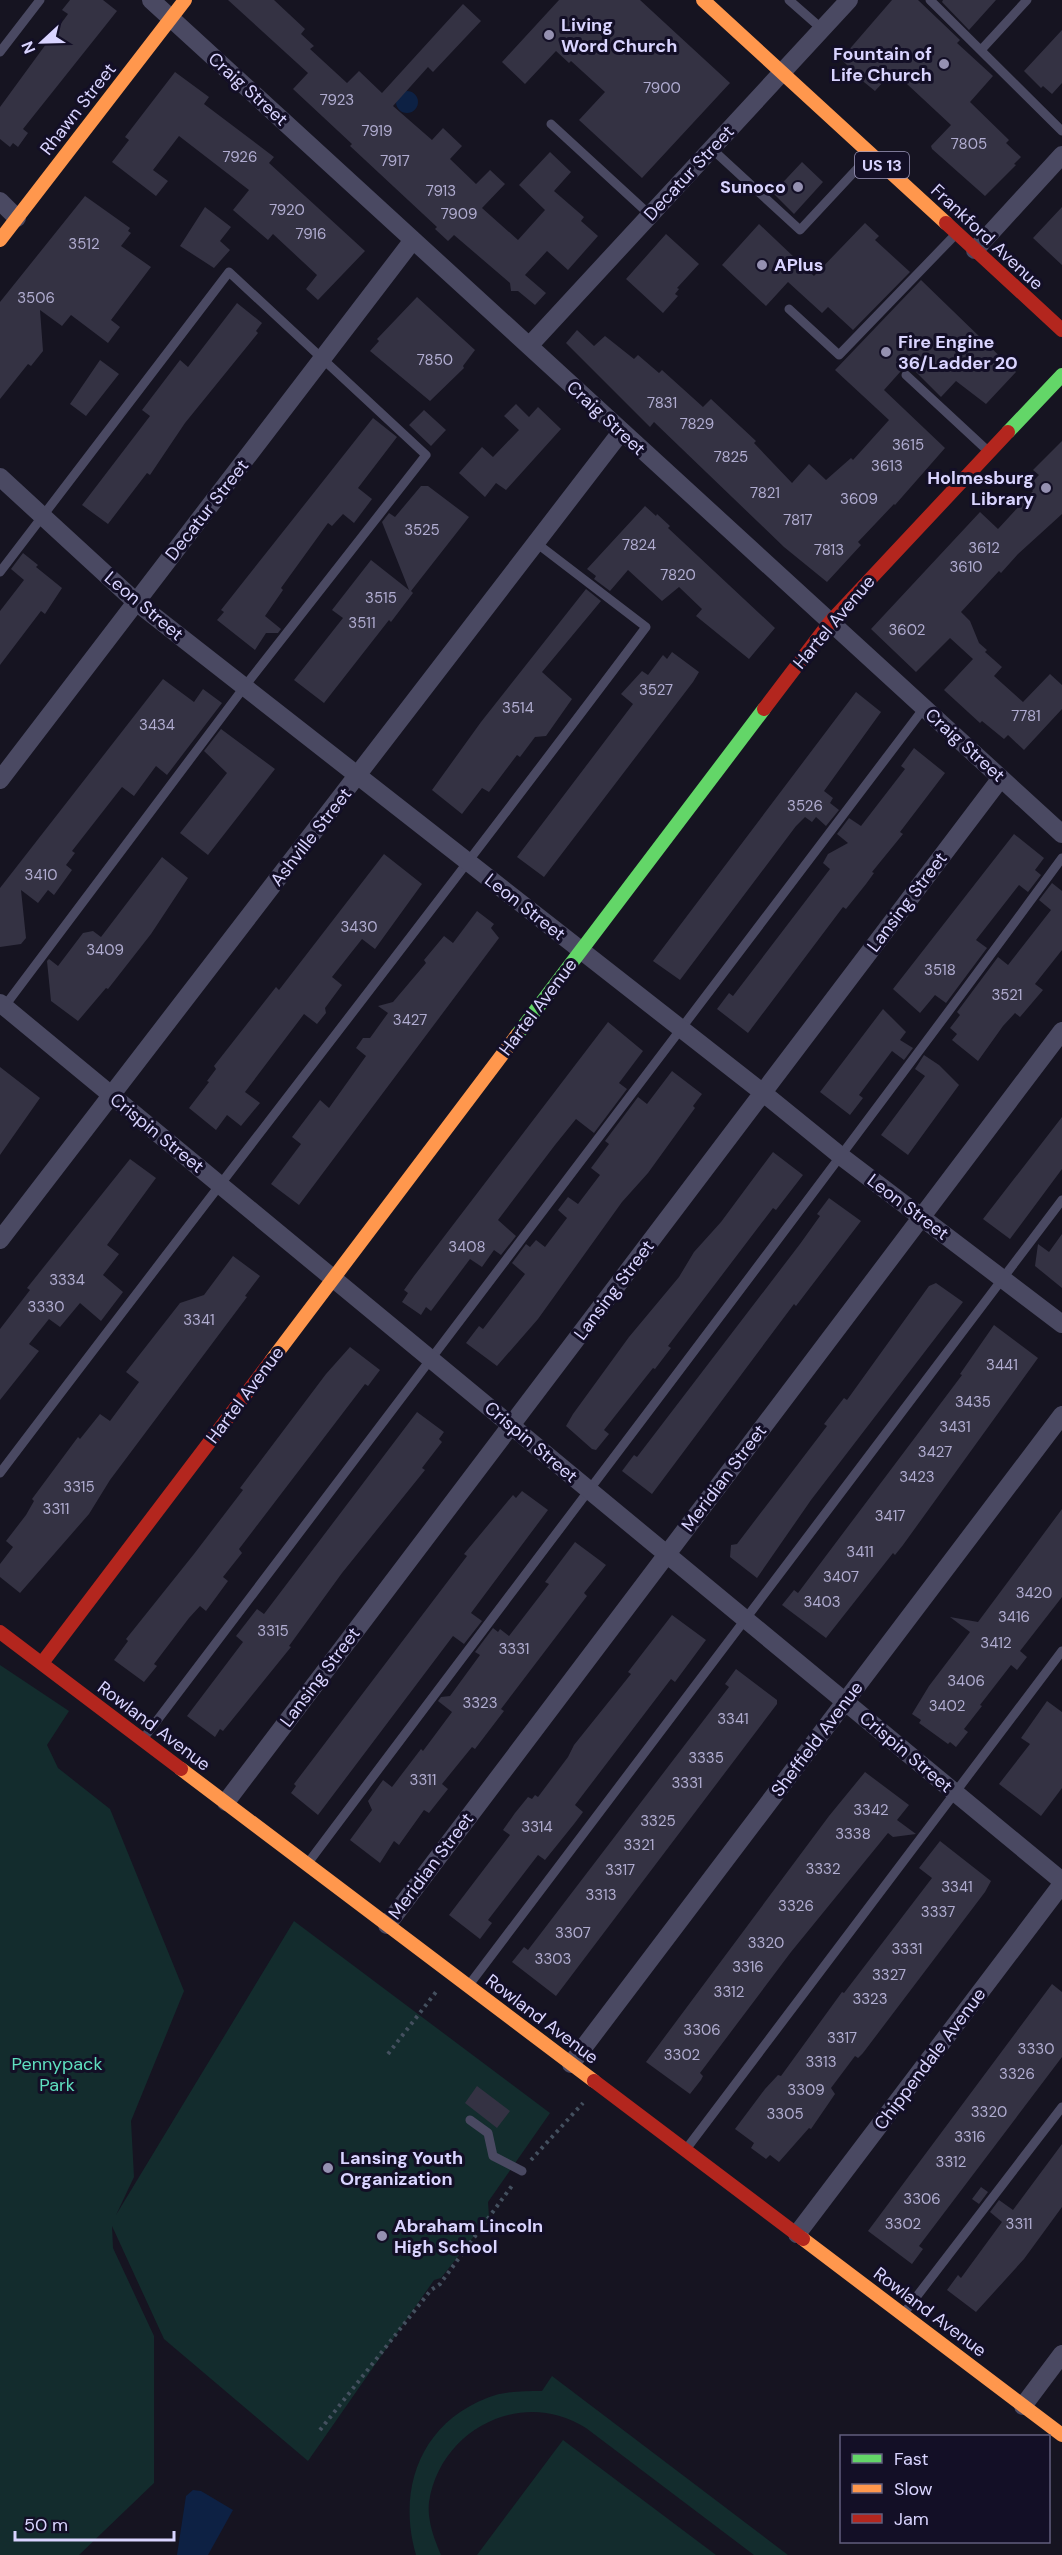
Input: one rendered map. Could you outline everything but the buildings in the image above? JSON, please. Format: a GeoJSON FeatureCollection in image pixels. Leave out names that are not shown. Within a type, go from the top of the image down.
{"type":"FeatureCollection","features":[{"type":"Feature","properties":{"kind":"street","name":"Craig Street"},"geometry":{"type":"LineString","coordinates":[[151,0],[1062,834]]}},
{"type":"Feature","properties":{"kind":"street","name":"Rhawn Street"},"geometry":{"type":"LineString","coordinates":[[0,240],[185,0]]}},
{"type":"Feature","properties":{"kind":"street","name":"Decatur Street"},"geometry":{"type":"LineString","coordinates":[[529,346],[849,0]]}},
{"type":"Feature","properties":{"kind":"street","name":"Frankford Avenue"},"geometry":{"type":"LineString","coordinates":[[708,2],[1062,330]]}},
{"type":"Feature","properties":{"kind":"street"},"geometry":{"type":"LineString","coordinates":[[975,250],[1062,155]]}},
{"type":"Feature","properties":{"kind":"street"},"geometry":{"type":"LineString","coordinates":[[0,201],[17,218]]}},
{"type":"Feature","properties":{"kind":"street","name":"Decatur Street"},"geometry":{"type":"LineString","coordinates":[[0,780],[414,240]]}},
{"type":"Feature","properties":{"kind":"street","name":"Hartel Avenue"},"geometry":{"type":"LineString","coordinates":[[42,1663],[830,622],[1062,375]]}},
{"type":"Feature","properties":{"kind":"street","name":"Ashville Street"},"geometry":{"type":"LineString","coordinates":[[0,1240],[621,432]]}},
{"type":"Feature","properties":{"kind":"street","name":"Leon Street"},"geometry":{"type":"LineString","coordinates":[[0,477],[136,602],[842,1157],[1062,1324]]}},
{"type":"Feature","properties":{"kind":"street","name":"Lansing Street"},"geometry":{"type":"LineString","coordinates":[[226,1802],[1001,778]]}},
{"type":"Feature","properties":{"kind":"street","name":"Crispin Street"},"geometry":{"type":"LineString","coordinates":[[1,1007],[334,1278],[666,1556],[845,1701],[1062,1882]]}},
{"type":"Feature","properties":{"kind":"street","name":"Meridian Street"},"geometry":{"type":"LineString","coordinates":[[387,1925],[1062,1031]]}},
{"type":"Feature","properties":{"kind":"street","name":"Sheffield Avenue"},"geometry":{"type":"LineString","coordinates":[[571,2064],[1062,1414]]}},
{"type":"Feature","properties":{"kind":"street","name":"Rowland Avenue"},"geometry":{"type":"LineString","coordinates":[[0,1632],[1062,2435]]}},
{"type":"Feature","properties":{"kind":"street","name":"Chippendale Avenue"},"geometry":{"type":"LineString","coordinates":[[797,2234],[1062,1882]]}},
{"type":"Feature","properties":{"kind":"street"},"geometry":{"type":"LineString","coordinates":[[1023,2406],[1062,2354]]}},
{"type":"Feature","properties":{"kind":"lane"},"geometry":{"type":"LineString","coordinates":[[0,52],[40,0]]}},
{"type":"Feature","properties":{"kind":"lane"},"geometry":{"type":"LineString","coordinates":[[789,0],[822,29]]}},
{"type":"Feature","properties":{"kind":"lane"},"geometry":{"type":"LineString","coordinates":[[930,0],[1062,130]]}},
{"type":"Feature","properties":{"kind":"lane"},"geometry":{"type":"LineString","coordinates":[[981,50],[1027,0]]}},
{"type":"Feature","properties":{"kind":"lane"},"geometry":{"type":"LineString","coordinates":[[551,124],[650,215]]}},
{"type":"Feature","properties":{"kind":"lane"},"geometry":{"type":"LineString","coordinates":[[712,149],[800,231],[870,154]]}},
{"type":"Feature","properties":{"kind":"lane"},"geometry":{"type":"LineString","coordinates":[[789,309],[839,355],[957,234]]}},
{"type":"Feature","properties":{"kind":"lane"},"geometry":{"type":"LineString","coordinates":[[0,572],[229,272],[426,455],[245,686],[1,1007]]}},
{"type":"Feature","properties":{"kind":"lane"},"geometry":{"type":"LineString","coordinates":[[906,375],[989,452]]}},
{"type":"Feature","properties":{"kind":"lane"},"geometry":{"type":"LineString","coordinates":[[0,1473],[219,1184],[469,864],[646,627],[535,542]]}},
{"type":"Feature","properties":{"kind":"lane"},"geometry":{"type":"LineString","coordinates":[[142,1740],[924,708]]}},
{"type":"Feature","properties":{"kind":"lane"},"geometry":{"type":"LineString","coordinates":[[307,1865],[588,1489],[842,1157],[1062,858]]}},
{"type":"Feature","properties":{"kind":"lane"},"geometry":{"type":"LineString","coordinates":[[468,1986],[1062,1200]]}},
{"type":"Feature","properties":{"kind":"lane"},"geometry":{"type":"LineString","coordinates":[[685,2150],[1062,1651]]}},
{"type":"Feature","properties":{"kind":"lane"},"geometry":{"type":"LineString","coordinates":[[903,2315],[1062,2107]]}},
{"type":"Feature","properties":{"kind":"lane"},"geometry":{"type":"LineString","coordinates":[[470,2120],[488,2133],[493,2156],[522,2171]]}},
{"type":"Feature","properties":{"kind":"path"},"geometry":{"type":"LineString","coordinates":[[388,2054],[436,1992]]}},
{"type":"Feature","properties":{"kind":"path"},"geometry":{"type":"LineString","coordinates":[[320,2430],[432,2290],[440,2284],[522,2171],[583,2103]]}},
{"type":"Feature","properties":{"kind":"green space","name":"Pennypack Park"},"geometry":{"type":"Polygon","coordinates":[[[0,1665],[69,1711],[47,1745],[58,1768],[110,1809],[184,1991],[131,2121],[134,2177],[116,2215],[294,1921],[550,2113],[488,2202],[489,2217],[441,2278],[434,2280],[308,2461],[164,2339],[112,2226],[113,2248],[154,2336],[154,2483],[79,2555],[0,2555],[0,1665]]]}},
{"type":"Feature","properties":{"kind":"green space"},"geometry":{"type":"Polygon","coordinates":[[[552,2376],[788,2555],[754,2555],[586,2428],[562,2416],[536,2412],[512,2414],[488,2422],[467,2436],[449,2454],[436,2476],[429,2502],[430,2522],[441,2555],[416,2555],[411,2531],[412,2484],[419,2462],[430,2442],[445,2424],[464,2410],[500,2394],[542,2391],[552,2376]]]}},
{"type":"Feature","properties":{"kind":"green space"},"geometry":{"type":"Polygon","coordinates":[[[563,2440],[716,2555],[477,2555],[563,2440]]]}},
{"type":"Feature","properties":{"kind":"water"},"geometry":{"type":"Polygon","coordinates":[[[407,91],[415,94],[418,102],[415,110],[407,113],[399,110],[396,102],[399,94],[407,91]]]}},
{"type":"Feature","properties":{"kind":"water"},"geometry":{"type":"Polygon","coordinates":[[[193,2490],[201,2491],[233,2510],[208,2555],[177,2555],[186,2496],[193,2490]]]}},
{"type":"Feature","properties":{"kind":"traffic: fast"},"geometry":{"type":"LineString","coordinates":[[1008,432],[1062,375]]}},
{"type":"Feature","properties":{"kind":"traffic: fast"},"geometry":{"type":"LineString","coordinates":[[517,1035],[764,709]]}},
{"type":"Feature","properties":{"kind":"traffic: slow"},"geometry":{"type":"LineString","coordinates":[[0,240],[185,0]]}},
{"type":"Feature","properties":{"kind":"traffic: slow"},"geometry":{"type":"LineString","coordinates":[[703,0],[946,223]]}},
{"type":"Feature","properties":{"kind":"traffic: slow"},"geometry":{"type":"LineString","coordinates":[[271,1361],[517,1035]]}},
{"type":"Feature","properties":{"kind":"traffic: slow"},"geometry":{"type":"LineString","coordinates":[[181,1769],[594,2081]]}},
{"type":"Feature","properties":{"kind":"traffic: slow"},"geometry":{"type":"LineString","coordinates":[[803,2239],[1062,2435]]}},
{"type":"Feature","properties":{"kind":"traffic: jam"},"geometry":{"type":"LineString","coordinates":[[946,223],[1062,330]]}},
{"type":"Feature","properties":{"kind":"traffic: jam"},"geometry":{"type":"LineString","coordinates":[[764,709],[830,622],[1008,432]]}},
{"type":"Feature","properties":{"kind":"traffic: jam"},"geometry":{"type":"LineString","coordinates":[[42,1663],[271,1361]]}},
{"type":"Feature","properties":{"kind":"traffic: jam"},"geometry":{"type":"LineString","coordinates":[[0,1632],[181,1769]]}},
{"type":"Feature","properties":{"kind":"traffic: jam"},"geometry":{"type":"LineString","coordinates":[[594,2081],[803,2239]]}},
{"type":"Feature","properties":{"kind":"place","name":"Living Word Church"},"geometry":{"type":"Point","coordinates":[549,35]}},
{"type":"Feature","properties":{"kind":"place","name":"Fountain of Life Church"},"geometry":{"type":"Point","coordinates":[944,64]}},
{"type":"Feature","properties":{"kind":"place","name":"Sunoco"},"geometry":{"type":"Point","coordinates":[798,187]}},
{"type":"Feature","properties":{"kind":"place","name":"APlus"},"geometry":{"type":"Point","coordinates":[762,265]}},
{"type":"Feature","properties":{"kind":"place","name":"Fire Engine 36/Ladder 20"},"geometry":{"type":"Point","coordinates":[886,352]}},
{"type":"Feature","properties":{"kind":"place","name":"Holmesburg Library"},"geometry":{"type":"Point","coordinates":[1046,488]}},
{"type":"Feature","properties":{"kind":"place","name":"Lansing Youth Organization"},"geometry":{"type":"Point","coordinates":[328,2168]}},
{"type":"Feature","properties":{"kind":"place","name":"Abraham Lincoln High School"},"geometry":{"type":"Point","coordinates":[382,2236]}}]}
